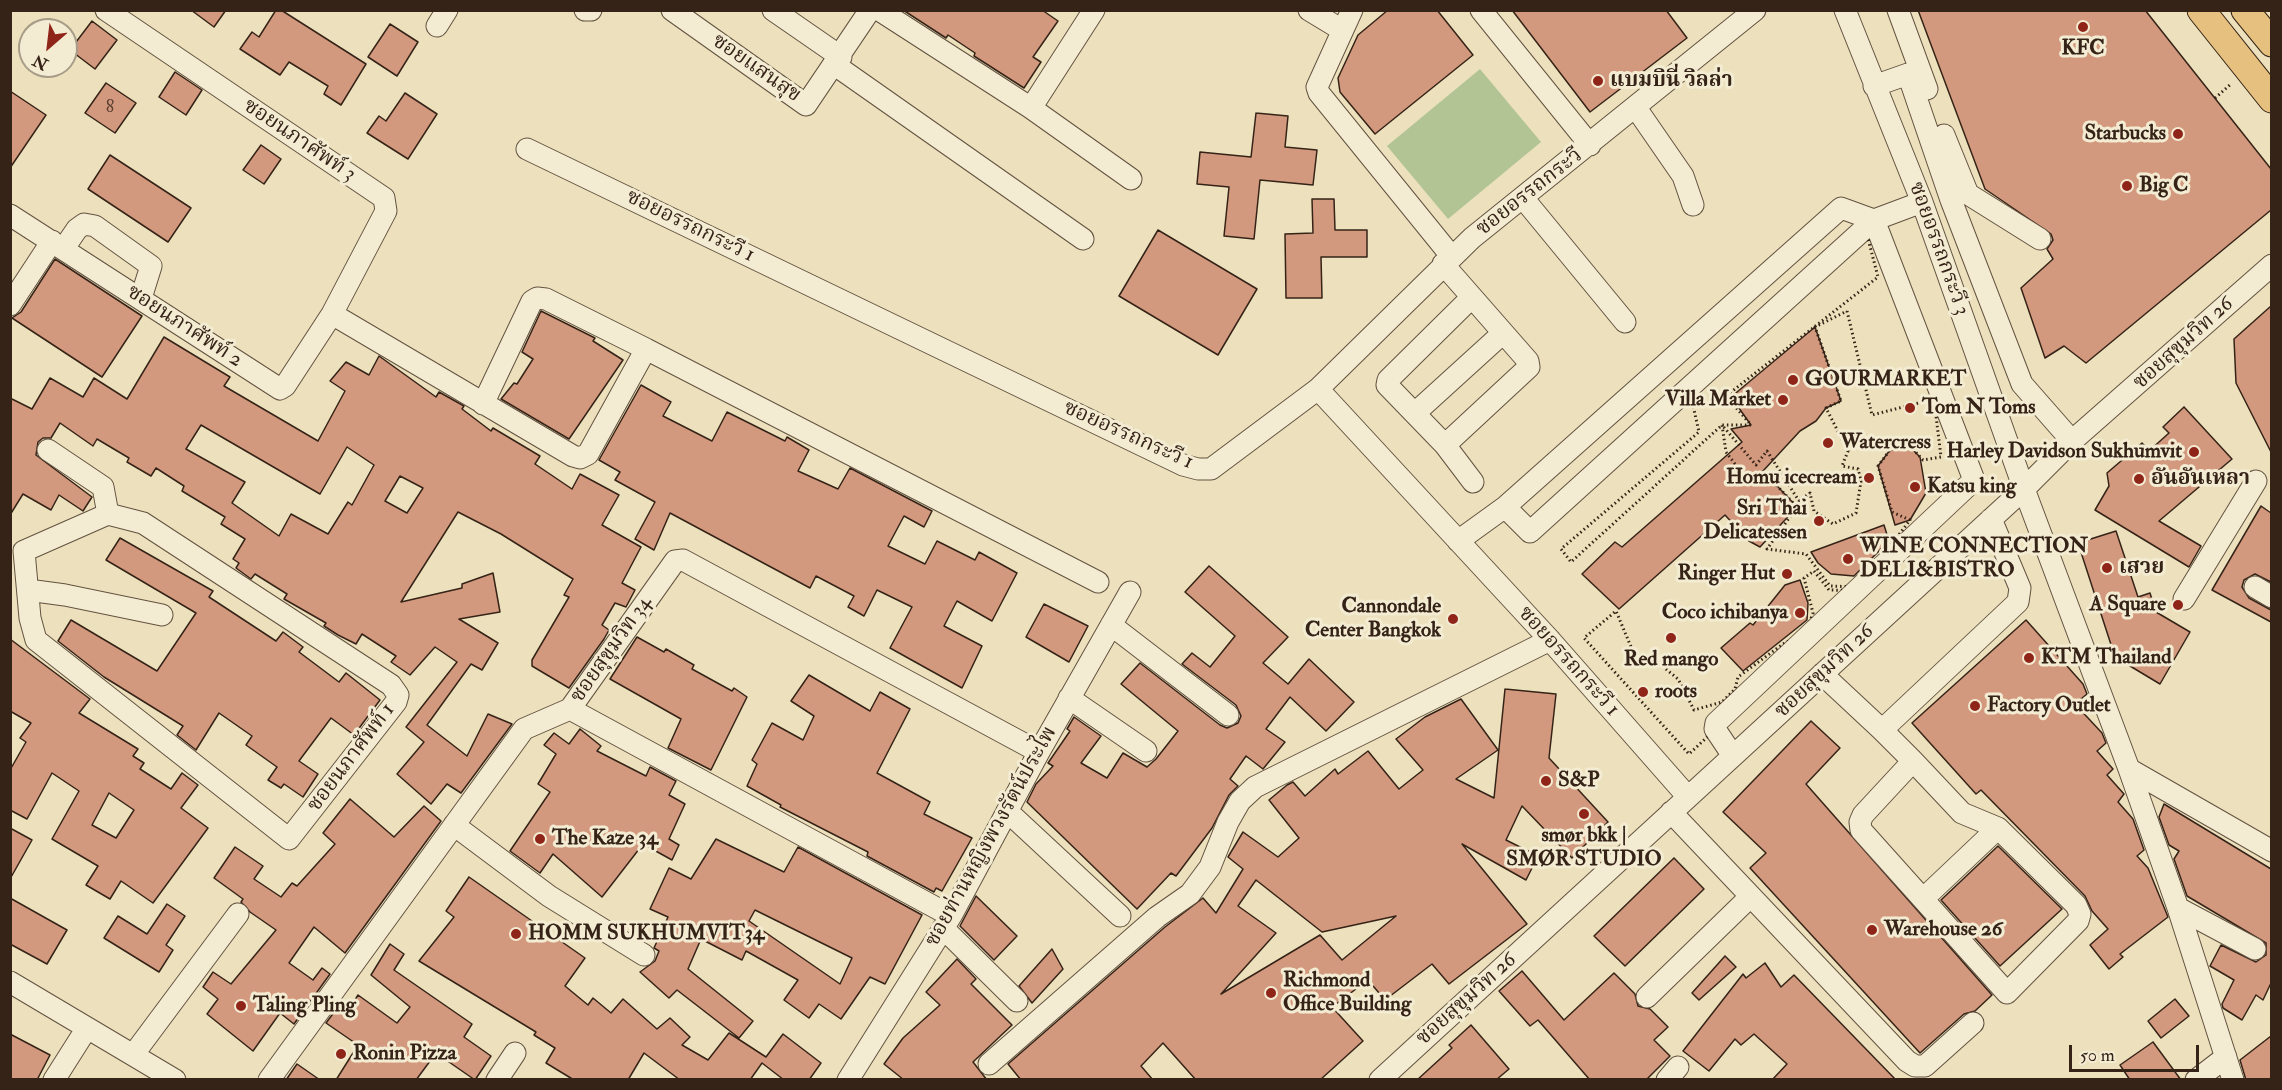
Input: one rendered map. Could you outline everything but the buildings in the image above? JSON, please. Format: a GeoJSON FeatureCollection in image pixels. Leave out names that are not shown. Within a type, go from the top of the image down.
{"type":"FeatureCollection","features":[{"type":"Feature","properties":{"kind":"main road"},"geometry":{"type":"LineString","coordinates":[[2201,10],[2271,99]]}},
{"type":"Feature","properties":{"kind":"main road"},"geometry":{"type":"LineString","coordinates":[[2245,10],[2271,43]]}},
{"type":"Feature","properties":{"kind":"street","name":"ซอยนภาศัพท์ 3"},"geometry":{"type":"LineString","coordinates":[[106,10],[384,198],[386,211],[332,314]]}},
{"type":"Feature","properties":{"kind":"street"},"geometry":{"type":"LineString","coordinates":[[585,10],[591,10]]}},
{"type":"Feature","properties":{"kind":"street","name":"ซอยแสนสุข"},"geometry":{"type":"LineString","coordinates":[[672,10],[804,104],[810,103],[870,10]]}},
{"type":"Feature","properties":{"kind":"street"},"geometry":{"type":"LineString","coordinates":[[773,10],[838,61],[1083,239]]}},
{"type":"Feature","properties":{"kind":"street"},"geometry":{"type":"LineString","coordinates":[[879,10],[1032,108],[1131,178]]}},
{"type":"Feature","properties":{"kind":"street"},"geometry":{"type":"LineString","coordinates":[[1310,10],[1342,30]]}},
{"type":"Feature","properties":{"kind":"street"},"geometry":{"type":"LineString","coordinates":[[1352,10],[1317,87],[1320,96],[1448,261],[1471,298],[1528,361],[1528,369],[1445,445]]}},
{"type":"Feature","properties":{"kind":"street"},"geometry":{"type":"LineString","coordinates":[[1480,10],[1590,145]]}},
{"type":"Feature","properties":{"kind":"street","name":"ซอยอรรถกระวี"},"geometry":{"type":"LineString","coordinates":[[1318,389],[1448,261],[1755,10]]}},
{"type":"Feature","properties":{"kind":"street","name":"ซอยอรรถกระวี 3"},"geometry":{"type":"LineString","coordinates":[[1845,10],[1922,202],[2024,489],[2129,769],[2178,908],[2233,1080]]}},
{"type":"Feature","properties":{"kind":"street"},"geometry":{"type":"LineString","coordinates":[[1885,10],[1951,200],[2022,384],[2072,441]]}},
{"type":"Feature","properties":{"kind":"street"},"geometry":{"type":"LineString","coordinates":[[1898,10],[1964,190],[2040,239]]}},
{"type":"Feature","properties":{"kind":"street"},"geometry":{"type":"LineString","coordinates":[[1032,108],[1084,14]]}},
{"type":"Feature","properties":{"kind":"street"},"geometry":{"type":"LineString","coordinates":[[1874,86],[1908,74]]}},
{"type":"Feature","properties":{"kind":"street"},"geometry":{"type":"LineString","coordinates":[[1636,108],[1683,176],[1693,205]]}},
{"type":"Feature","properties":{"kind":"street","name":"ซอยอรรถกระวี 1"},"geometry":{"type":"LineString","coordinates":[[527,149],[1191,467],[1211,468],[1318,389],[1550,640],[1688,797]]}},
{"type":"Feature","properties":{"kind":"street"},"geometry":{"type":"LineString","coordinates":[[1523,198],[1625,322]]}},
{"type":"Feature","properties":{"kind":"street"},"geometry":{"type":"LineString","coordinates":[[1505,507],[1530,532],[1874,220],[1922,202]]}},
{"type":"Feature","properties":{"kind":"street"},"geometry":{"type":"LineString","coordinates":[[1458,541],[1505,507],[1841,208],[1874,220],[1974,480],[1859,591],[1716,723],[1715,729],[1733,756]]}},
{"type":"Feature","properties":{"kind":"street","name":"ซอยนภาศัพท์ 2"},"geometry":{"type":"LineString","coordinates":[[10,215],[280,389],[287,384],[332,314]]}},
{"type":"Feature","properties":{"kind":"street"},"geometry":{"type":"LineString","coordinates":[[10,305],[58,245],[84,224],[94,226],[151,266],[141,298]]}},
{"type":"Feature","properties":{"kind":"street","name":"ซอยสุขุมวิท 26"},"geometry":{"type":"LineString","coordinates":[[1380,1080],[2024,489],[2072,441],[2271,265]]}},
{"type":"Feature","properties":{"kind":"street"},"geometry":{"type":"LineString","coordinates":[[1774,267],[1796,291]]}},
{"type":"Feature","properties":{"kind":"street"},"geometry":{"type":"LineString","coordinates":[[483,404],[532,301],[537,298],[546,299],[1098,582]]}},
{"type":"Feature","properties":{"kind":"street"},"geometry":{"type":"LineString","coordinates":[[1471,298],[1388,380],[1390,390],[1415,412],[1445,445],[1473,482]]}},
{"type":"Feature","properties":{"kind":"street"},"geometry":{"type":"LineString","coordinates":[[332,314],[573,456],[584,456],[646,349]]}},
{"type":"Feature","properties":{"kind":"street"},"geometry":{"type":"LineString","coordinates":[[1415,412],[1503,333]]}},
{"type":"Feature","properties":{"kind":"street"},"geometry":{"type":"LineString","coordinates":[[1663,366],[1685,391]]}},
{"type":"Feature","properties":{"kind":"street"},"geometry":{"type":"LineString","coordinates":[[48,450],[103,487],[108,514]]}},
{"type":"Feature","properties":{"kind":"street"},"geometry":{"type":"LineString","coordinates":[[2184,599],[2256,481]]}},
{"type":"Feature","properties":{"kind":"street","name":"ซอยนภาศัพท์ 1"},"geometry":{"type":"LineString","coordinates":[[108,514],[143,523],[391,686],[398,695],[396,702],[292,836],[285,837],[36,640],[32,628],[28,590],[17,547],[108,514]]}},
{"type":"Feature","properties":{"kind":"street"},"geometry":{"type":"LineString","coordinates":[[1882,730],[2018,602],[2020,588],[1991,519]]}},
{"type":"Feature","properties":{"kind":"street","name":"ซอยสุขุมวิท 34"},"geometry":{"type":"LineString","coordinates":[[269,1080],[524,729],[570,709],[670,567],[679,560],[1039,752]]}},
{"type":"Feature","properties":{"kind":"street"},"geometry":{"type":"LineString","coordinates":[[28,590],[65,595],[162,615]]}},
{"type":"Feature","properties":{"kind":"street","name":"ซอยท่านหญิงพวงรัตน์ประไพ"},"geometry":{"type":"LineString","coordinates":[[848,1080],[947,922],[1039,752],[1130,592]]}},
{"type":"Feature","properties":{"kind":"street"},"geometry":{"type":"LineString","coordinates":[[1111,625],[1228,715]]}},
{"type":"Feature","properties":{"kind":"street"},"geometry":{"type":"LineString","coordinates":[[989,1064],[1157,916],[1190,894],[1210,867],[1228,822],[1240,801],[1255,787],[1550,640]]}},
{"type":"Feature","properties":{"kind":"street"},"geometry":{"type":"LineString","coordinates":[[1822,674],[1882,730],[1913,761],[1962,813],[1998,828],[2076,905],[2080,914],[2078,921],[2007,993],[1861,830],[1860,822],[1863,815],[1913,761]]}},
{"type":"Feature","properties":{"kind":"street"},"geometry":{"type":"LineString","coordinates":[[1069,698],[1146,751]]}},
{"type":"Feature","properties":{"kind":"street"},"geometry":{"type":"LineString","coordinates":[[570,709],[947,922],[1017,1001]]}},
{"type":"Feature","properties":{"kind":"street"},"geometry":{"type":"LineString","coordinates":[[2129,769],[2271,851]]}},
{"type":"Feature","properties":{"kind":"street"},"geometry":{"type":"LineString","coordinates":[[1007,811],[1120,916]]}},
{"type":"Feature","properties":{"kind":"street"},"geometry":{"type":"LineString","coordinates":[[1671,812],[1889,1045],[1915,1066],[1925,1066],[1973,1023]]}},
{"type":"Feature","properties":{"kind":"street"},"geometry":{"type":"LineString","coordinates":[[454,825],[549,896],[644,955]]}},
{"type":"Feature","properties":{"kind":"street"},"geometry":{"type":"LineString","coordinates":[[1923,899],[1998,828]]}},
{"type":"Feature","properties":{"kind":"street"},"geometry":{"type":"LineString","coordinates":[[1647,997],[1750,897]]}},
{"type":"Feature","properties":{"kind":"street"},"geometry":{"type":"LineString","coordinates":[[2178,908],[2255,949]]}},
{"type":"Feature","properties":{"kind":"street"},"geometry":{"type":"LineString","coordinates":[[133,1055],[238,914]]}},
{"type":"Feature","properties":{"kind":"street"},"geometry":{"type":"LineString","coordinates":[[10,982],[175,1080]]}},
{"type":"Feature","properties":{"kind":"street"},"geometry":{"type":"LineString","coordinates":[[54,1080],[87,1028]]}},
{"type":"Feature","properties":{"kind":"street"},"geometry":{"type":"LineString","coordinates":[[497,1080],[515,1053]]}},
{"type":"Feature","properties":{"kind":"street"},"geometry":{"type":"LineString","coordinates":[[2196,1080],[2226,1057]]}},
{"type":"Feature","properties":{"kind":"path"},"geometry":{"type":"LineString","coordinates":[[2215,98],[2238,77]]}},
{"type":"Feature","properties":{"kind":"path"},"geometry":{"type":"LineString","coordinates":[[1866,231],[1878,277],[1726,396],[1751,426],[1722,425],[1571,562],[1561,549],[1699,432],[1690,392],[1866,231]]}},
{"type":"Feature","properties":{"kind":"path"},"geometry":{"type":"LineString","coordinates":[[1847,311],[1872,415],[1934,399],[1941,457],[1923,460],[1910,446],[1890,450],[1878,466],[1892,512],[1910,520],[1860,586],[1830,585],[1806,554],[1767,549],[1797,507],[1764,472],[1750,484],[1726,452],[1722,425],[1756,465],[1767,451],[1799,501],[1810,493],[1814,511],[1833,524],[1856,513],[1861,481],[1858,469],[1842,466],[1848,451],[1826,408],[1841,401],[1815,327],[1847,311]]}},
{"type":"Feature","properties":{"kind":"path"},"geometry":{"type":"LineString","coordinates":[[1814,571],[1829,590],[1859,591],[1865,591],[1689,754],[1584,638],[1616,611],[1634,654],[1661,665],[1678,679],[1694,710],[1722,702],[1735,689],[1738,677],[1783,644],[1806,632],[1813,613],[1804,578],[1814,571]]}},
{"type":"Feature","properties":{"kind":"green space"},"geometry":{"type":"Polygon","coordinates":[[[1480,69],[1541,142],[1448,219],[1387,146],[1480,69]]]}},
{"type":"Feature","properties":{"kind":"place","name":"KFC"},"geometry":{"type":"Point","coordinates":[2083,27]}},
{"type":"Feature","properties":{"kind":"place","name":"แบมบินี่ วิลล่า"},"geometry":{"type":"Point","coordinates":[1598,81]}},
{"type":"Feature","properties":{"kind":"place","name":"Starbucks"},"geometry":{"type":"Point","coordinates":[2178,134]}},
{"type":"Feature","properties":{"kind":"place","name":"Big C"},"geometry":{"type":"Point","coordinates":[2127,186]}},
{"type":"Feature","properties":{"kind":"place","name":"GOURMARKET"},"geometry":{"type":"Point","coordinates":[1793,380]}},
{"type":"Feature","properties":{"kind":"place","name":"Villa Market"},"geometry":{"type":"Point","coordinates":[1783,400]}},
{"type":"Feature","properties":{"kind":"place","name":"Tom N Toms"},"geometry":{"type":"Point","coordinates":[1910,408]}},
{"type":"Feature","properties":{"kind":"place","name":"Watercress"},"geometry":{"type":"Point","coordinates":[1828,443]}},
{"type":"Feature","properties":{"kind":"place","name":"Harley Davidson Sukhumvit"},"geometry":{"type":"Point","coordinates":[2194,452]}},
{"type":"Feature","properties":{"kind":"place","name":"Homu icecream"},"geometry":{"type":"Point","coordinates":[1869,478]}},
{"type":"Feature","properties":{"kind":"place","name":"อันอันเหลา"},"geometry":{"type":"Point","coordinates":[2139,479]}},
{"type":"Feature","properties":{"kind":"place","name":"Katsu king"},"geometry":{"type":"Point","coordinates":[1915,487]}},
{"type":"Feature","properties":{"kind":"place","name":"Sri Thai Delicatessen"},"geometry":{"type":"Point","coordinates":[1819,521]}},
{"type":"Feature","properties":{"kind":"place","name":"WINE CONNECTION DELI&BISTRO"},"geometry":{"type":"Point","coordinates":[1848,559]}},
{"type":"Feature","properties":{"kind":"place","name":"เสวย"},"geometry":{"type":"Point","coordinates":[2107,568]}},
{"type":"Feature","properties":{"kind":"place","name":"Ringer Hut"},"geometry":{"type":"Point","coordinates":[1787,574]}},
{"type":"Feature","properties":{"kind":"place","name":"A Square"},"geometry":{"type":"Point","coordinates":[2178,605]}},
{"type":"Feature","properties":{"kind":"place","name":"Coco ichibanya"},"geometry":{"type":"Point","coordinates":[1800,613]}},
{"type":"Feature","properties":{"kind":"place","name":"Cannondale Center Bangkok"},"geometry":{"type":"Point","coordinates":[1453,619]}},
{"type":"Feature","properties":{"kind":"place","name":"Red mango"},"geometry":{"type":"Point","coordinates":[1671,638]}},
{"type":"Feature","properties":{"kind":"place","name":"KTM Thailand"},"geometry":{"type":"Point","coordinates":[2029,658]}},
{"type":"Feature","properties":{"kind":"place","name":"roots"},"geometry":{"type":"Point","coordinates":[1643,692]}},
{"type":"Feature","properties":{"kind":"place","name":"Factory Outlet"},"geometry":{"type":"Point","coordinates":[1975,706]}},
{"type":"Feature","properties":{"kind":"place","name":"S&P"},"geometry":{"type":"Point","coordinates":[1546,781]}},
{"type":"Feature","properties":{"kind":"place","name":"smør bkk | SMØR STUDIO"},"geometry":{"type":"Point","coordinates":[1584,814]}},
{"type":"Feature","properties":{"kind":"place","name":"The Kaze 34"},"geometry":{"type":"Point","coordinates":[540,839]}},
{"type":"Feature","properties":{"kind":"place","name":"Warehouse 26"},"geometry":{"type":"Point","coordinates":[1872,930]}},
{"type":"Feature","properties":{"kind":"place","name":"HOMM SUKHUMVIT34"},"geometry":{"type":"Point","coordinates":[516,934]}},
{"type":"Feature","properties":{"kind":"place","name":"Richmond Office Building"},"geometry":{"type":"Point","coordinates":[1271,993]}},
{"type":"Feature","properties":{"kind":"place","name":"Taling Pling"},"geometry":{"type":"Point","coordinates":[241,1006]}},
{"type":"Feature","properties":{"kind":"place","name":"Ronin Pizza"},"geometry":{"type":"Point","coordinates":[341,1054]}}]}
